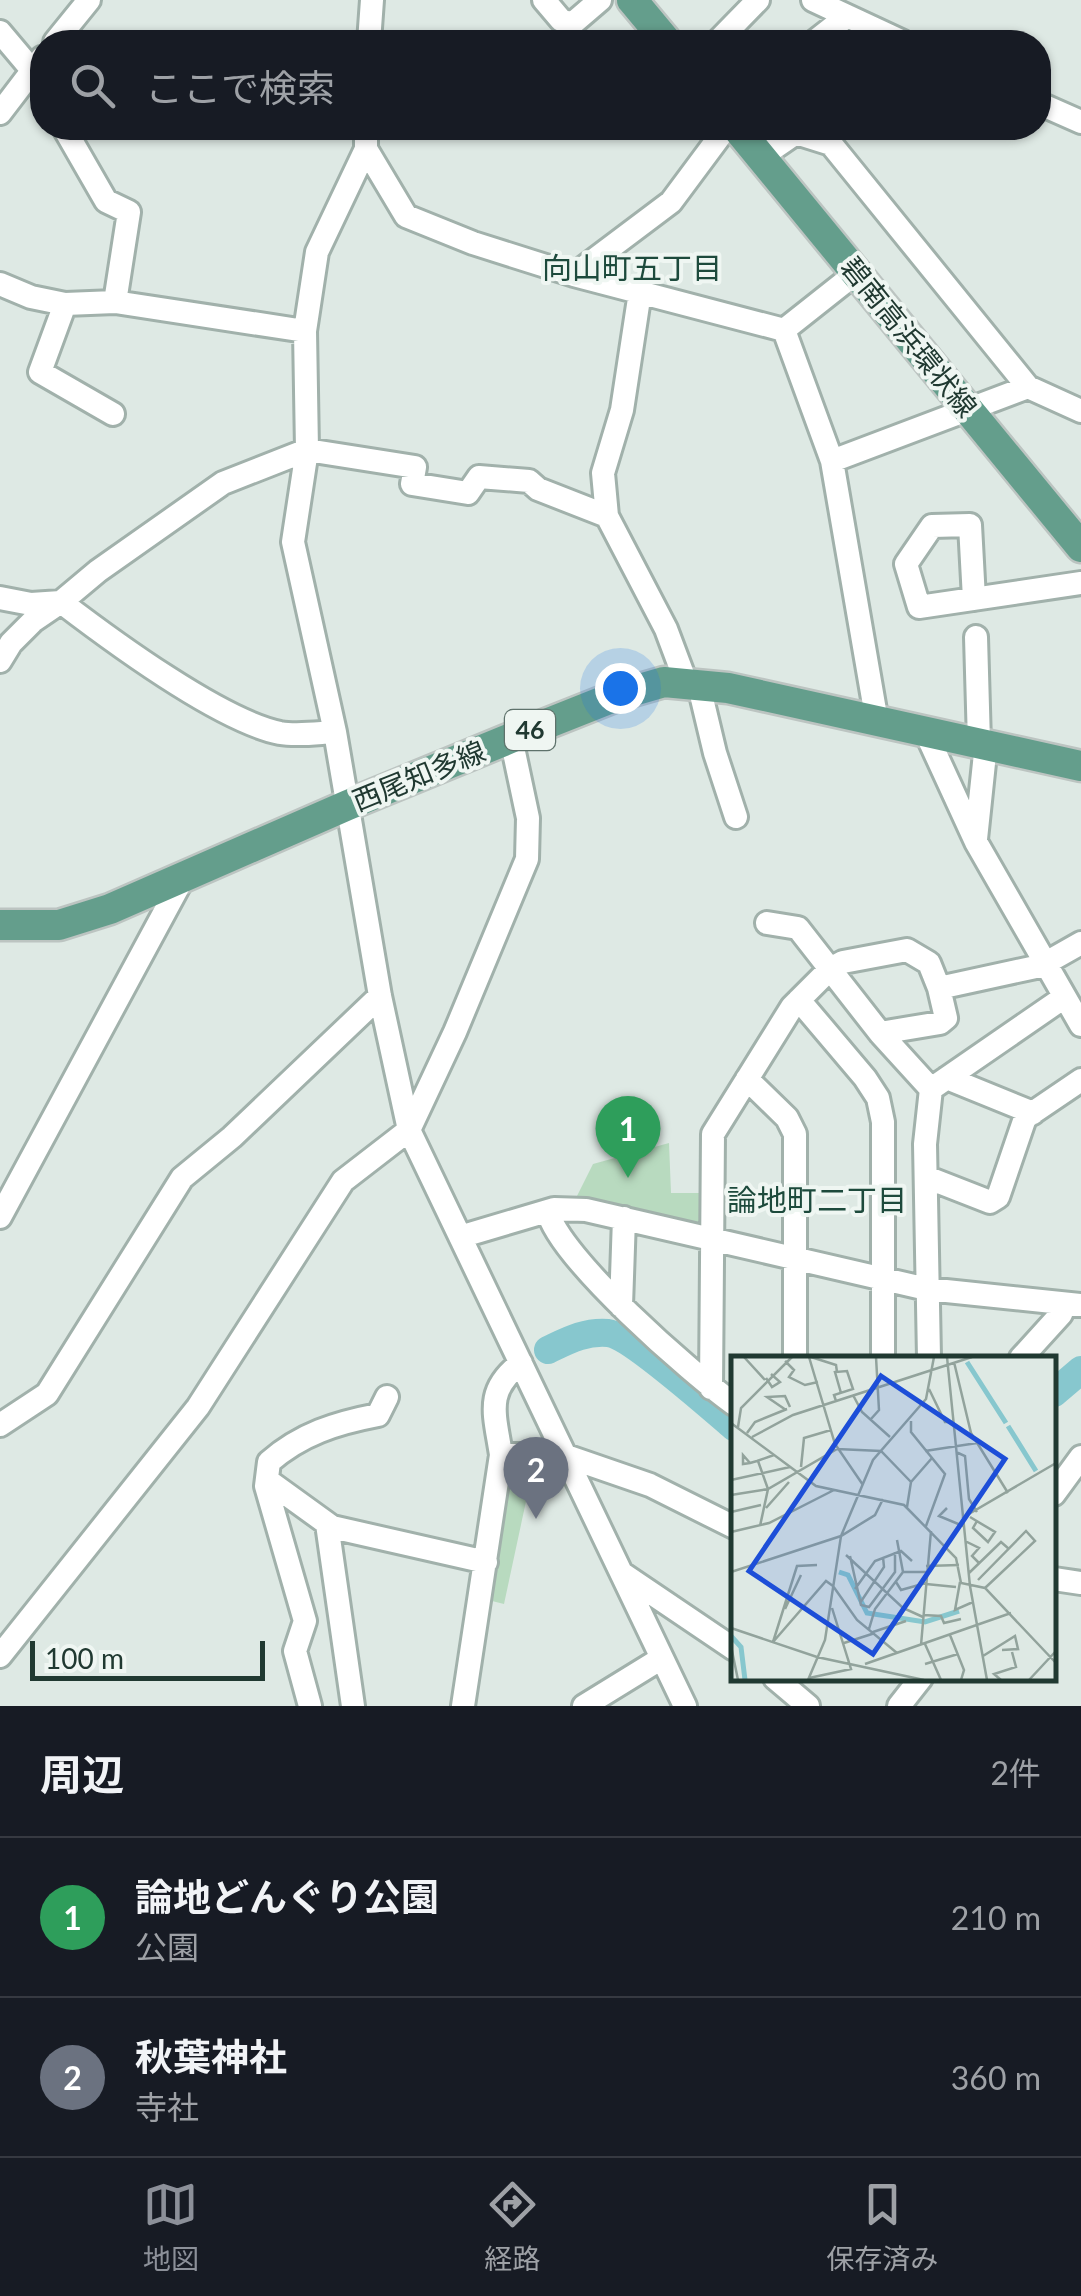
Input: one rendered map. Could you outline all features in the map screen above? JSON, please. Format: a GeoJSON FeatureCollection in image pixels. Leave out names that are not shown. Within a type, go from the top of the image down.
{"type":"FeatureCollection","features":[{"type":"Feature","properties":{"kind":"main road"},"geometry":{"type":"LineString","coordinates":[[632,0],[657,30]]}},
{"type":"Feature","properties":{"kind":"main road","name":"碧南高浜環状線"},"geometry":{"type":"LineString","coordinates":[[747,140],[968,410],[1075,527]]}},
{"type":"Feature","properties":{"kind":"main road","name":"西尾知多線"},"geometry":{"type":"LineString","coordinates":[[0,926],[59,925],[110,909],[511,738],[638,688],[664,682],[728,688],[1081,766]]}},
{"type":"Feature","properties":{"kind":"street"},"geometry":{"type":"LineString","coordinates":[[64,30],[88,0]]}},
{"type":"Feature","properties":{"kind":"street"},"geometry":{"type":"LineString","coordinates":[[370,30],[372,0]]}},
{"type":"Feature","properties":{"kind":"street"},"geometry":{"type":"LineString","coordinates":[[544,0],[561,20],[572,24],[600,0]]}},
{"type":"Feature","properties":{"kind":"street"},"geometry":{"type":"LineString","coordinates":[[729,30],[758,0]]}},
{"type":"Feature","properties":{"kind":"street"},"geometry":{"type":"LineString","coordinates":[[813,0],[876,30]]}},
{"type":"Feature","properties":{"kind":"street"},"geometry":{"type":"LineString","coordinates":[[829,30],[846,17]]}},
{"type":"Feature","properties":{"kind":"street"},"geometry":{"type":"LineString","coordinates":[[0,32],[30,63]]}},
{"type":"Feature","properties":{"kind":"street"},"geometry":{"type":"LineString","coordinates":[[0,114],[30,82]]}},
{"type":"Feature","properties":{"kind":"street"},"geometry":{"type":"LineString","coordinates":[[1051,109],[1081,122]]}},
{"type":"Feature","properties":{"kind":"street"},"geometry":{"type":"LineString","coordinates":[[71,140],[106,201],[129,212],[114,302]]}},
{"type":"Feature","properties":{"kind":"street"},"geometry":{"type":"LineString","coordinates":[[365,140],[317,252],[305,331],[307,450],[292,542],[335,732],[380,996],[409,1130],[683,1705]]}},
{"type":"Feature","properties":{"kind":"street"},"geometry":{"type":"LineString","coordinates":[[367,140],[406,216],[473,244],[574,275],[784,330]]}},
{"type":"Feature","properties":{"kind":"street"},"geometry":{"type":"LineString","coordinates":[[574,275],[671,202],[717,140]]}},
{"type":"Feature","properties":{"kind":"street"},"geometry":{"type":"LineString","coordinates":[[761,156],[785,140]]}},
{"type":"Feature","properties":{"kind":"street"},"geometry":{"type":"LineString","coordinates":[[818,140],[831,144],[1028,387],[1081,411]]}},
{"type":"Feature","properties":{"kind":"street"},"geometry":{"type":"LineString","coordinates":[[784,330],[856,273]]}},
{"type":"Feature","properties":{"kind":"street"},"geometry":{"type":"LineString","coordinates":[[0,284],[31,298],[65,304],[114,302],[305,331]]}},
{"type":"Feature","properties":{"kind":"street"},"geometry":{"type":"LineString","coordinates":[[640,292],[622,410],[604,473],[607,516],[693,685],[736,816]]}},
{"type":"Feature","properties":{"kind":"street"},"geometry":{"type":"LineString","coordinates":[[65,304],[40,372],[114,414]]}},
{"type":"Feature","properties":{"kind":"street"},"geometry":{"type":"LineString","coordinates":[[784,330],[832,461],[876,722]]}},
{"type":"Feature","properties":{"kind":"street"},"geometry":{"type":"LineString","coordinates":[[832,461],[1028,387]]}},
{"type":"Feature","properties":{"kind":"street"},"geometry":{"type":"LineString","coordinates":[[0,661],[33,621],[223,484],[307,450],[415,467],[412,484],[468,492],[479,477],[529,481],[538,489],[607,516]]}},
{"type":"Feature","properties":{"kind":"street"},"geometry":{"type":"LineString","coordinates":[[974,599],[1081,583]]}},
{"type":"Feature","properties":{"kind":"street"},"geometry":{"type":"LineString","coordinates":[[0,598],[31,604],[61,602],[244,723],[284,734],[335,732]]}},
{"type":"Feature","properties":{"kind":"street"},"geometry":{"type":"LineString","coordinates":[[976,636],[982,744],[976,842]]}},
{"type":"Feature","properties":{"kind":"street"},"geometry":{"type":"LineString","coordinates":[[926,733],[976,842],[1081,1024]]}},
{"type":"Feature","properties":{"kind":"street"},"geometry":{"type":"LineString","coordinates":[[0,1656],[198,1407],[344,1181],[409,1130],[528,859],[528,818],[511,738]]}},
{"type":"Feature","properties":{"kind":"street"},"geometry":{"type":"LineString","coordinates":[[0,1216],[182,878]]}},
{"type":"Feature","properties":{"kind":"street"},"geometry":{"type":"LineString","coordinates":[[766,923],[798,928],[880,1033],[939,1084],[1033,1113]]}},
{"type":"Feature","properties":{"kind":"street"},"geometry":{"type":"LineString","coordinates":[[940,988],[1044,964],[1081,943]]}},
{"type":"Feature","properties":{"kind":"street"},"geometry":{"type":"LineString","coordinates":[[712,1388],[713,1134],[799,1000],[830,970],[843,962],[907,950],[929,963],[940,988],[946,1018],[940,1023],[880,1033]]}},
{"type":"Feature","properties":{"kind":"street"},"geometry":{"type":"LineString","coordinates":[[0,1425],[48,1394],[182,1178],[232,1138],[380,996]]}},
{"type":"Feature","properties":{"kind":"street"},"geometry":{"type":"LineString","coordinates":[[928,1356],[925,1144],[939,1084],[1063,998]]}},
{"type":"Feature","properties":{"kind":"street"},"geometry":{"type":"LineString","coordinates":[[799,1000],[878,1098],[883,1122],[883,1356]]}},
{"type":"Feature","properties":{"kind":"street"},"geometry":{"type":"LineString","coordinates":[[747,1079],[787,1118],[794,1134],[795,1356]]}},
{"type":"Feature","properties":{"kind":"street"},"geometry":{"type":"LineString","coordinates":[[926,1177],[990,1202],[998,1197],[1025,1118],[1081,1080]]}},
{"type":"Feature","properties":{"kind":"street"},"geometry":{"type":"LineString","coordinates":[[462,1236],[548,1211],[586,1210],[927,1288],[1073,1304]]}},
{"type":"Feature","properties":{"kind":"street"},"geometry":{"type":"LineString","coordinates":[[548,1211],[556,1233],[622,1306],[731,1402]]}},
{"type":"Feature","properties":{"kind":"street"},"geometry":{"type":"LineString","coordinates":[[622,1306],[624,1218]]}},
{"type":"Feature","properties":{"kind":"street"},"geometry":{"type":"LineString","coordinates":[[1023,1356],[1073,1304]]}},
{"type":"Feature","properties":{"kind":"street"},"geometry":{"type":"LineString","coordinates":[[463,1706],[501,1454],[494,1394],[504,1376],[521,1363]]}},
{"type":"Feature","properties":{"kind":"street"},"geometry":{"type":"LineString","coordinates":[[310,1706],[295,1651],[305,1621],[266,1480],[269,1462],[286,1447],[332,1424],[378,1415],[387,1396]]}},
{"type":"Feature","properties":{"kind":"street"},"geometry":{"type":"LineString","coordinates":[[501,1454],[563,1456],[650,1485],[731,1526]]}},
{"type":"Feature","properties":{"kind":"street"},"geometry":{"type":"LineString","coordinates":[[1056,1491],[1081,1457]]}},
{"type":"Feature","properties":{"kind":"street"},"geometry":{"type":"LineString","coordinates":[[266,1480],[327,1524],[486,1562]]}},
{"type":"Feature","properties":{"kind":"street"},"geometry":{"type":"LineString","coordinates":[[327,1524],[353,1706]]}},
{"type":"Feature","properties":{"kind":"street"},"geometry":{"type":"LineString","coordinates":[[620,1572],[731,1647]]}},
{"type":"Feature","properties":{"kind":"street"},"geometry":{"type":"LineString","coordinates":[[1056,1579],[1081,1583]]}},
{"type":"Feature","properties":{"kind":"street"},"geometry":{"type":"LineString","coordinates":[[584,1706],[662,1658]]}},
{"type":"Feature","properties":{"kind":"street"},"geometry":{"type":"LineString","coordinates":[[779,1681],[808,1706]]}},
{"type":"Feature","properties":{"kind":"street"},"geometry":{"type":"LineString","coordinates":[[899,1706],[919,1681]]}},
{"type":"Feature","properties":{"kind":"green space"},"geometry":{"type":"Polygon","coordinates":[[[669,1143],[671,1193],[706,1193],[706,1229],[577,1196],[593,1164],[669,1143]]]}},
{"type":"Feature","properties":{"kind":"green space"},"geometry":{"type":"Polygon","coordinates":[[[505,1463],[534,1464],[504,1604],[484,1599],[505,1463]]]}},
{"type":"Feature","properties":{"kind":"waterway"},"geometry":{"type":"LineString","coordinates":[[548,1350],[592,1334],[619,1337],[731,1424]]}},
{"type":"Feature","properties":{"kind":"waterway"},"geometry":{"type":"LineString","coordinates":[[1056,1391],[1081,1370]]}},
{"type":"Feature","properties":{"kind":"place","name":"論地どんぐり公園"},"geometry":{"type":"Point","coordinates":[628,1178]}},
{"type":"Feature","properties":{"kind":"place","name":"秋葉神社"},"geometry":{"type":"Point","coordinates":[536,1519]}},
{"type":"Feature","properties":{"kind":"district","name":"向山町五丁目"},"geometry":{"type":"Point","coordinates":[632,269]}},
{"type":"Feature","properties":{"kind":"district","name":"論地町二丁目"},"geometry":{"type":"Point","coordinates":[817,1201]}}]}
